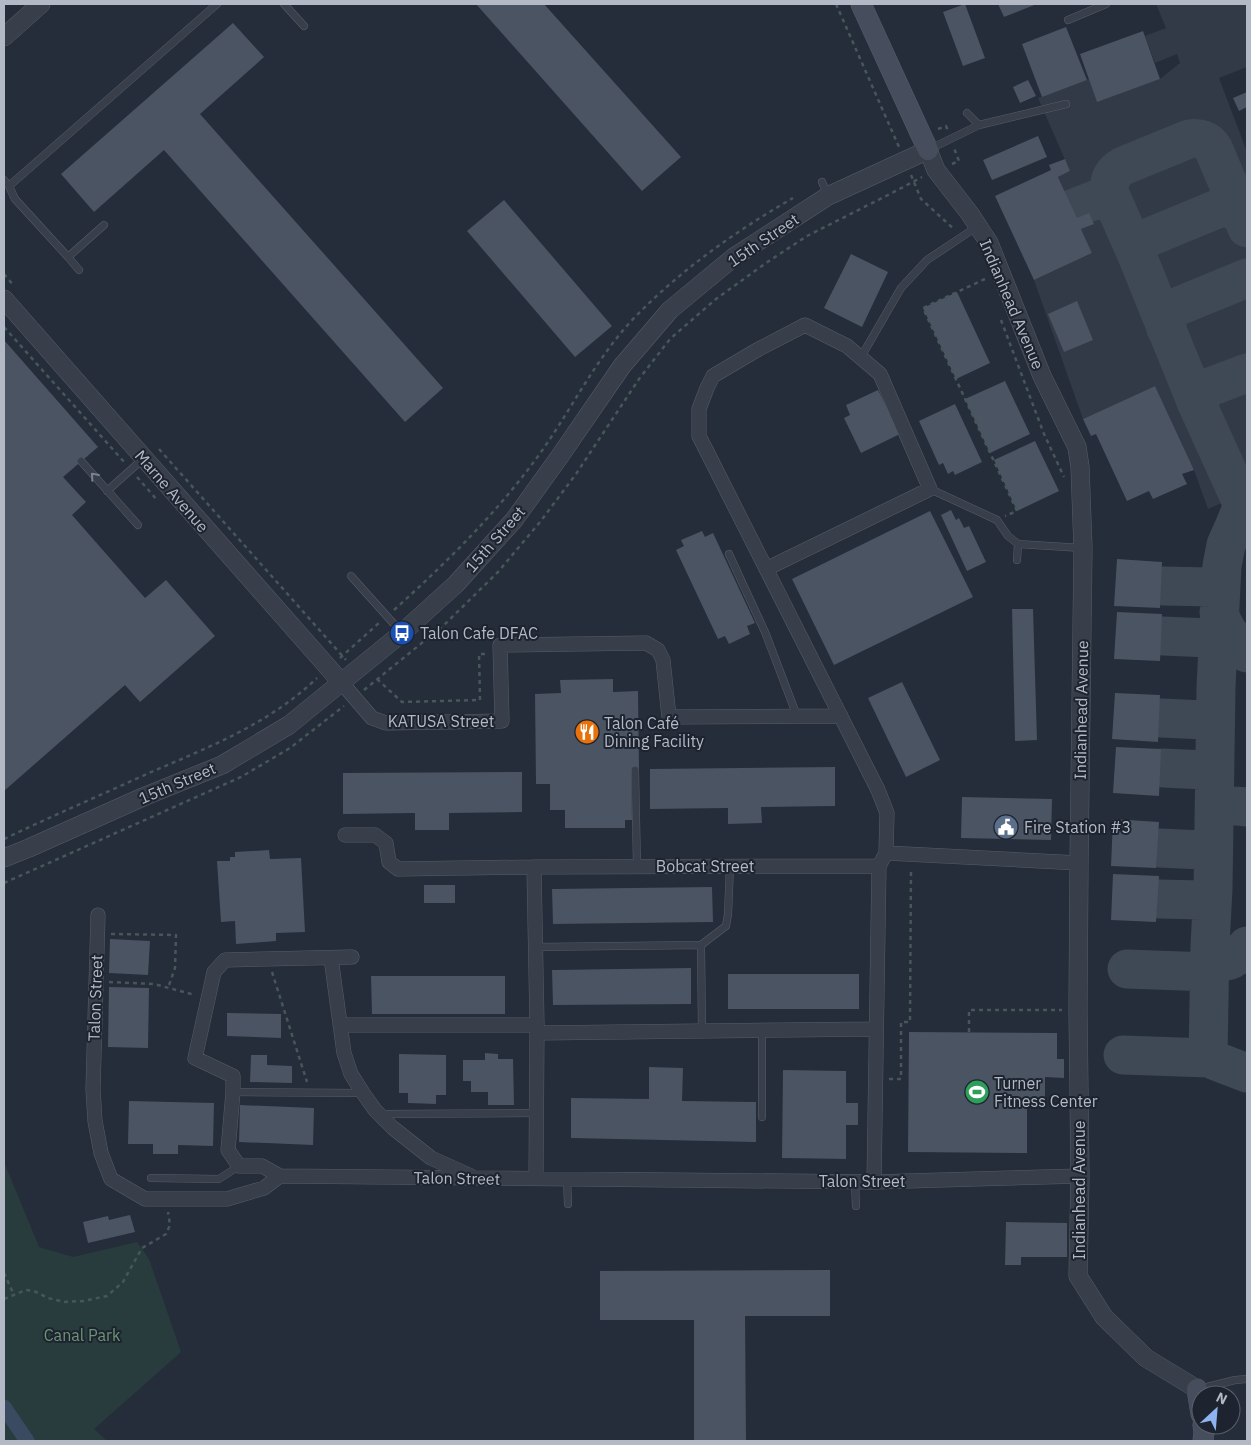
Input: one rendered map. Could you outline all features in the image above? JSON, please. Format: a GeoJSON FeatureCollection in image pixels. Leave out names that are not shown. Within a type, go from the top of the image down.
{"type":"FeatureCollection","features":[{"type":"Feature","properties":{"kind":"main road","name":"Indianhead Avenue"},"geometry":{"type":"LineString","coordinates":[[860,4],[928,150]]}},
{"type":"Feature","properties":{"kind":"street"},"geometry":{"type":"LineString","coordinates":[[4,37],[42,4]]}},
{"type":"Feature","properties":{"kind":"street","name":"15th Street"},"geometry":{"type":"LineString","coordinates":[[4,858],[222,765],[289,725],[402,633],[456,584],[514,520],[622,366],[670,310],[734,257],[825,189],[906,161],[928,150]]}},
{"type":"Feature","properties":{"kind":"street","name":"Indianhead Avenue"},"geometry":{"type":"LineString","coordinates":[[928,150],[936,170],[989,243],[1042,376],[1077,447],[1080,467],[1083,548],[1079,863],[1080,1176],[1078,1276],[1104,1317],[1146,1358],[1191,1385]]}},
{"type":"Feature","properties":{"kind":"street","name":"Marne Avenue"},"geometry":{"type":"LineString","coordinates":[[10,294],[144,458],[341,682]]}},
{"type":"Feature","properties":{"kind":"street"},"geometry":{"type":"LineString","coordinates":[[766,569],[930,489],[880,374],[847,346],[805,325],[756,350],[713,376],[699,409],[699,436],[766,569],[841,716],[878,790],[887,813],[886,853],[879,866],[874,1182]]}},
{"type":"Feature","properties":{"kind":"street"},"geometry":{"type":"LineString","coordinates":[[501,654],[500,645],[646,643],[658,650],[663,660],[670,717],[841,716]]}},
{"type":"Feature","properties":{"kind":"street","name":"KATUSA Street"},"geometry":{"type":"LineString","coordinates":[[341,682],[372,718],[386,723],[502,722],[501,654]]}},
{"type":"Feature","properties":{"kind":"street","name":"Bobcat Street"},"geometry":{"type":"LineString","coordinates":[[345,835],[375,835],[386,843],[390,862],[398,869],[637,866],[879,866]]}},
{"type":"Feature","properties":{"kind":"street"},"geometry":{"type":"LineString","coordinates":[[886,853],[1079,863]]}},
{"type":"Feature","properties":{"kind":"street"},"geometry":{"type":"LineString","coordinates":[[534,867],[537,1029],[536,1179]]}},
{"type":"Feature","properties":{"kind":"street","name":"Talon Street"},"geometry":{"type":"LineString","coordinates":[[98,916],[93,1089],[95,1121],[101,1153],[111,1179],[145,1198],[227,1199],[264,1188],[280,1176],[855,1182],[1080,1176]]}},
{"type":"Feature","properties":{"kind":"street"},"geometry":{"type":"LineString","coordinates":[[280,1176],[262,1166],[238,1166],[228,1150],[233,1076],[195,1058],[214,972],[225,960],[352,957]]}},
{"type":"Feature","properties":{"kind":"street"},"geometry":{"type":"LineString","coordinates":[[331,958],[344,1053],[351,1074],[363,1093],[375,1110],[393,1128],[431,1158],[476,1178]]}},
{"type":"Feature","properties":{"kind":"street"},"geometry":{"type":"LineString","coordinates":[[340,1025],[702,1031],[876,1029]]}},
{"type":"Feature","properties":{"kind":"lane"},"geometry":{"type":"LineString","coordinates":[[9,186],[217,4]]}},
{"type":"Feature","properties":{"kind":"lane"},"geometry":{"type":"LineString","coordinates":[[284,4],[304,26]]}},
{"type":"Feature","properties":{"kind":"lane"},"geometry":{"type":"LineString","coordinates":[[1068,20],[1106,4]]}},
{"type":"Feature","properties":{"kind":"lane"},"geometry":{"type":"LineString","coordinates":[[928,150],[979,125],[1066,104]]}},
{"type":"Feature","properties":{"kind":"lane"},"geometry":{"type":"LineString","coordinates":[[967,112],[979,125]]}},
{"type":"Feature","properties":{"kind":"lane"},"geometry":{"type":"LineString","coordinates":[[4,180],[15,199],[79,270]]}},
{"type":"Feature","properties":{"kind":"lane"},"geometry":{"type":"LineString","coordinates":[[68,257],[104,225]]}},
{"type":"Feature","properties":{"kind":"lane"},"geometry":{"type":"LineString","coordinates":[[862,357],[901,288],[927,260],[978,226]]}},
{"type":"Feature","properties":{"kind":"lane"},"geometry":{"type":"LineString","coordinates":[[107,491],[144,458]]}},
{"type":"Feature","properties":{"kind":"lane"},"geometry":{"type":"LineString","coordinates":[[81,461],[138,525]]}},
{"type":"Feature","properties":{"kind":"lane"},"geometry":{"type":"LineString","coordinates":[[930,489],[997,520],[1008,536],[1018,544],[1083,548]]}},
{"type":"Feature","properties":{"kind":"lane"},"geometry":{"type":"LineString","coordinates":[[1017,560],[1018,544]]}},
{"type":"Feature","properties":{"kind":"lane"},"geometry":{"type":"LineString","coordinates":[[729,554],[765,632],[797,716]]}},
{"type":"Feature","properties":{"kind":"lane"},"geometry":{"type":"LineString","coordinates":[[351,576],[402,633]]}},
{"type":"Feature","properties":{"kind":"lane"},"geometry":{"type":"LineString","coordinates":[[635,770],[637,866]]}},
{"type":"Feature","properties":{"kind":"lane"},"geometry":{"type":"LineString","coordinates":[[535,947],[701,945],[726,926],[730,866]]}},
{"type":"Feature","properties":{"kind":"lane"},"geometry":{"type":"LineString","coordinates":[[701,945],[702,1031]]}},
{"type":"Feature","properties":{"kind":"lane"},"geometry":{"type":"LineString","coordinates":[[762,1030],[762,1117]]}},
{"type":"Feature","properties":{"kind":"lane"},"geometry":{"type":"LineString","coordinates":[[233,1092],[363,1093]]}},
{"type":"Feature","properties":{"kind":"lane"},"geometry":{"type":"LineString","coordinates":[[380,1114],[536,1113]]}},
{"type":"Feature","properties":{"kind":"lane"},"geometry":{"type":"LineString","coordinates":[[151,1178],[220,1179],[238,1166]]}},
{"type":"Feature","properties":{"kind":"lane"},"geometry":{"type":"LineString","coordinates":[[567,1179],[568,1204]]}},
{"type":"Feature","properties":{"kind":"lane"},"geometry":{"type":"LineString","coordinates":[[855,1182],[856,1206]]}},
{"type":"Feature","properties":{"kind":"lane"},"geometry":{"type":"LineString","coordinates":[[1214,1385],[1247,1379]]}},
{"type":"Feature","properties":{"kind":"path"},"geometry":{"type":"LineString","coordinates":[[836,4],[921,199],[962,237]]}},
{"type":"Feature","properties":{"kind":"path"},"geometry":{"type":"LineString","coordinates":[[983,271],[986,279],[923,308],[1017,511],[997,520]]}},
{"type":"Feature","properties":{"kind":"path"},"geometry":{"type":"LineString","coordinates":[[4,274],[10,294]]}},
{"type":"Feature","properties":{"kind":"path"},"geometry":{"type":"LineString","coordinates":[[999,315],[1044,434],[1065,479]]}},
{"type":"Feature","properties":{"kind":"path"},"geometry":{"type":"LineString","coordinates":[[154,443],[369,686]]}},
{"type":"Feature","properties":{"kind":"path"},"geometry":{"type":"LineString","coordinates":[[377,679],[402,702],[480,700],[479,654],[501,654]]}},
{"type":"Feature","properties":{"kind":"path"},"geometry":{"type":"LineString","coordinates":[[4,839],[232,737],[271,714],[306,689],[343,656]]}},
{"type":"Feature","properties":{"kind":"path"},"geometry":{"type":"LineString","coordinates":[[875,1079],[901,1079],[901,1022],[910,1022],[911,855]]}},
{"type":"Feature","properties":{"kind":"path"},"geometry":{"type":"LineString","coordinates":[[97,933],[176,935],[175,968],[168,988]]}},
{"type":"Feature","properties":{"kind":"path"},"geometry":{"type":"LineString","coordinates":[[269,959],[310,1092]]}},
{"type":"Feature","properties":{"kind":"path"},"geometry":{"type":"LineString","coordinates":[[96,981],[154,984],[208,999]]}},
{"type":"Feature","properties":{"kind":"path"},"geometry":{"type":"LineString","coordinates":[[969,1032],[969,1010],[1078,1010]]}},
{"type":"Feature","properties":{"kind":"path"},"geometry":{"type":"LineString","coordinates":[[6,1299],[26,1290],[64,1302],[83,1301],[108,1296],[123,1282],[142,1248],[166,1234],[170,1225],[165,1198]]}},
{"type":"Feature","properties":{"kind":"path"},"geometry":{"type":"LineString","coordinates":[[4,1273],[14,1295]]}},
{"type":"Feature","properties":{"kind":"shaded area"},"geometry":{"type":"Polygon","coordinates":[[[1156,4],[1247,4],[1247,67],[1219,78],[1247,152],[1247,492],[1208,509],[1194,470],[1155,386],[1083,419],[1034,280],[1092,253],[1081,229],[1094,223],[1089,213],[1077,218],[1058,177],[1070,171],[1038,98],[1089,79],[1097,101],[1160,79],[1180,63],[1177,54],[1155,63],[1145,36],[1166,28],[1156,4]]]}},
{"type":"Feature","properties":{"kind":"green space","name":"Canal Park"},"geometry":{"type":"Polygon","coordinates":[[[4,1162],[39,1247],[73,1257],[137,1242],[149,1259],[181,1352],[94,1429],[107,1441],[4,1441],[4,1162]]]}},
{"type":"Feature","properties":{"kind":"building"},"geometry":{"type":"Polygon","coordinates":[[[476,4],[544,4],[681,157],[642,191],[476,4]]]}},
{"type":"Feature","properties":{"kind":"building"},"geometry":{"type":"Polygon","coordinates":[[[965,4],[985,58],[963,66],[943,12],[965,4]]]}},
{"type":"Feature","properties":{"kind":"building"},"geometry":{"type":"Polygon","coordinates":[[[998,4],[1037,4],[1004,17],[998,4]]]}},
{"type":"Feature","properties":{"kind":"building"},"geometry":{"type":"Polygon","coordinates":[[[233,23],[264,57],[200,114],[443,388],[405,422],[164,150],[94,212],[61,174],[233,23]]]}},
{"type":"Feature","properties":{"kind":"building"},"geometry":{"type":"Polygon","coordinates":[[[1066,27],[1087,80],[1042,97],[1022,44],[1066,27]]]}},
{"type":"Feature","properties":{"kind":"building"},"geometry":{"type":"Polygon","coordinates":[[[1143,31],[1160,79],[1097,102],[1080,54],[1143,31]]]}},
{"type":"Feature","properties":{"kind":"building"},"geometry":{"type":"Polygon","coordinates":[[[1028,80],[1036,96],[1020,103],[1013,87],[1028,80]]]}},
{"type":"Feature","properties":{"kind":"building"},"geometry":{"type":"Polygon","coordinates":[[[1247,92],[1247,107],[1239,111],[1233,98],[1247,92]]]}},
{"type":"Feature","properties":{"kind":"building"},"geometry":{"type":"Polygon","coordinates":[[[1038,136],[1047,157],[992,180],[983,160],[1038,136]]]}},
{"type":"Feature","properties":{"kind":"building"},"geometry":{"type":"Polygon","coordinates":[[[1065,159],[1070,171],[1058,177],[1077,218],[1089,213],[1094,224],[1081,229],[1092,253],[1034,280],[995,196],[1051,170],[1049,165],[1065,159]]]}},
{"type":"Feature","properties":{"kind":"building"},"geometry":{"type":"Polygon","coordinates":[[[504,200],[612,326],[575,357],[467,231],[504,200]]]}},
{"type":"Feature","properties":{"kind":"building"},"geometry":{"type":"Polygon","coordinates":[[[851,254],[888,272],[862,327],[824,308],[851,254]]]}},
{"type":"Feature","properties":{"kind":"building"},"geometry":{"type":"Polygon","coordinates":[[[957,292],[990,363],[956,379],[923,308],[957,292]]]}},
{"type":"Feature","properties":{"kind":"building"},"geometry":{"type":"Polygon","coordinates":[[[1077,301],[1093,340],[1064,352],[1048,314],[1077,301]]]}},
{"type":"Feature","properties":{"kind":"building"},"geometry":{"type":"Polygon","coordinates":[[[4,340],[98,447],[63,477],[86,502],[72,515],[145,598],[166,580],[215,636],[140,702],[125,685],[4,791],[4,340]]]}},
{"type":"Feature","properties":{"kind":"building"},"geometry":{"type":"Polygon","coordinates":[[[1005,381],[1030,434],[990,453],[965,399],[1005,381]]]}},
{"type":"Feature","properties":{"kind":"building"},"geometry":{"type":"Polygon","coordinates":[[[1155,386],[1194,470],[1182,474],[1187,484],[1153,499],[1149,491],[1127,501],[1096,434],[1091,436],[1083,419],[1155,386]]]}},
{"type":"Feature","properties":{"kind":"building"},"geometry":{"type":"Polygon","coordinates":[[[878,390],[900,434],[861,453],[844,418],[850,415],[846,405],[878,390]]]}},
{"type":"Feature","properties":{"kind":"building"},"geometry":{"type":"Polygon","coordinates":[[[955,404],[982,462],[955,475],[953,471],[948,474],[943,463],[939,465],[919,421],[955,404]]]}},
{"type":"Feature","properties":{"kind":"building"},"geometry":{"type":"Polygon","coordinates":[[[1035,441],[1059,491],[1017,511],[994,460],[1035,441]]]}},
{"type":"Feature","properties":{"kind":"building"},"geometry":{"type":"Polygon","coordinates":[[[951,510],[956,520],[959,518],[964,528],[969,526],[986,562],[967,571],[941,515],[951,510]]]}},
{"type":"Feature","properties":{"kind":"building"},"geometry":{"type":"Polygon","coordinates":[[[930,511],[973,597],[834,665],[792,579],[930,511]]]}},
{"type":"Feature","properties":{"kind":"building"},"geometry":{"type":"Polygon","coordinates":[[[702,531],[705,537],[713,533],[755,623],[747,626],[750,634],[729,644],[725,636],[718,639],[676,550],[684,546],[681,540],[702,531]]]}},
{"type":"Feature","properties":{"kind":"building"},"geometry":{"type":"Polygon","coordinates":[[[1117,559],[1162,562],[1160,608],[1114,606],[1117,559]]]}},
{"type":"Feature","properties":{"kind":"building"},"geometry":{"type":"Polygon","coordinates":[[[1012,609],[1033,609],[1037,740],[1015,741],[1012,609]]]}},
{"type":"Feature","properties":{"kind":"building"},"geometry":{"type":"Polygon","coordinates":[[[1117,612],[1162,614],[1160,661],[1114,659],[1117,612]]]}},
{"type":"Feature","properties":{"kind":"building","name":"Talon Café Dining Facility"},"geometry":{"type":"Polygon","coordinates":[[[613,679],[613,692],[638,691],[639,769],[631,770],[632,820],[625,820],[625,828],[565,828],[565,810],[550,810],[550,784],[536,784],[535,694],[561,693],[560,680],[613,679]]]}},
{"type":"Feature","properties":{"kind":"building"},"geometry":{"type":"Polygon","coordinates":[[[902,682],[940,760],[906,777],[868,698],[902,682]]]}},
{"type":"Feature","properties":{"kind":"building"},"geometry":{"type":"Polygon","coordinates":[[[1115,693],[1160,695],[1158,742],[1112,739],[1115,693]]]}},
{"type":"Feature","properties":{"kind":"building"},"geometry":{"type":"Polygon","coordinates":[[[1116,747],[1161,749],[1159,796],[1113,793],[1116,747]]]}},
{"type":"Feature","properties":{"kind":"building"},"geometry":{"type":"Polygon","coordinates":[[[835,767],[835,806],[761,807],[762,823],[728,824],[728,808],[650,809],[650,769],[835,767]]]}},
{"type":"Feature","properties":{"kind":"building"},"geometry":{"type":"Polygon","coordinates":[[[522,772],[522,812],[449,813],[449,830],[415,830],[415,813],[343,814],[343,773],[522,772]]]}},
{"type":"Feature","properties":{"kind":"building","name":"Fire Station #3"},"geometry":{"type":"Polygon","coordinates":[[[962,797],[1052,799],[1051,840],[961,838],[962,797]]]}},
{"type":"Feature","properties":{"kind":"building"},"geometry":{"type":"Polygon","coordinates":[[[1113,819],[1159,822],[1156,868],[1111,866],[1113,819]]]}},
{"type":"Feature","properties":{"kind":"building"},"geometry":{"type":"Polygon","coordinates":[[[269,850],[270,859],[301,858],[305,932],[276,933],[276,941],[236,944],[235,921],[221,922],[217,861],[230,861],[230,857],[235,857],[235,852],[269,850]]]}},
{"type":"Feature","properties":{"kind":"building"},"geometry":{"type":"Polygon","coordinates":[[[1113,874],[1159,876],[1156,922],[1111,920],[1113,874]]]}},
{"type":"Feature","properties":{"kind":"building"},"geometry":{"type":"Polygon","coordinates":[[[424,885],[455,885],[455,903],[424,903],[424,885]]]}},
{"type":"Feature","properties":{"kind":"building"},"geometry":{"type":"Polygon","coordinates":[[[712,887],[713,922],[553,924],[552,889],[712,887]]]}},
{"type":"Feature","properties":{"kind":"building"},"geometry":{"type":"Polygon","coordinates":[[[110,939],[150,941],[148,975],[109,973],[110,939]]]}},
{"type":"Feature","properties":{"kind":"building"},"geometry":{"type":"Polygon","coordinates":[[[691,968],[691,1004],[553,1005],[552,970],[691,968]]]}},
{"type":"Feature","properties":{"kind":"building"},"geometry":{"type":"Polygon","coordinates":[[[728,974],[859,974],[859,1009],[728,1009],[728,974]]]}},
{"type":"Feature","properties":{"kind":"building"},"geometry":{"type":"Polygon","coordinates":[[[371,976],[505,976],[505,1014],[372,1014],[371,976]]]}},
{"type":"Feature","properties":{"kind":"building"},"geometry":{"type":"Polygon","coordinates":[[[109,987],[149,988],[148,1048],[108,1047],[109,987]]]}},
{"type":"Feature","properties":{"kind":"building"},"geometry":{"type":"Polygon","coordinates":[[[227,1013],[281,1014],[281,1038],[227,1036],[227,1013]]]}},
{"type":"Feature","properties":{"kind":"building","name":"Turner Fitness Center"},"geometry":{"type":"Polygon","coordinates":[[[909,1032],[1057,1033],[1057,1059],[1064,1059],[1064,1078],[1045,1077],[1045,1108],[1027,1107],[1027,1153],[908,1152],[909,1032]]]}},
{"type":"Feature","properties":{"kind":"building"},"geometry":{"type":"Polygon","coordinates":[[[485,1053],[498,1054],[498,1059],[513,1059],[514,1105],[488,1105],[488,1092],[471,1092],[471,1081],[463,1081],[463,1060],[485,1060],[485,1053]]]}},
{"type":"Feature","properties":{"kind":"building"},"geometry":{"type":"Polygon","coordinates":[[[399,1054],[446,1055],[446,1095],[436,1095],[436,1104],[408,1103],[408,1093],[399,1093],[399,1054]]]}},
{"type":"Feature","properties":{"kind":"building"},"geometry":{"type":"Polygon","coordinates":[[[251,1055],[267,1055],[267,1065],[292,1066],[292,1083],[250,1082],[251,1055]]]}},
{"type":"Feature","properties":{"kind":"building"},"geometry":{"type":"Polygon","coordinates":[[[649,1067],[683,1068],[682,1101],[756,1102],[756,1142],[571,1138],[571,1098],[649,1099],[649,1067]]]}},
{"type":"Feature","properties":{"kind":"building"},"geometry":{"type":"Polygon","coordinates":[[[783,1070],[846,1071],[846,1103],[858,1103],[858,1125],[846,1125],[846,1159],[782,1158],[783,1070]]]}},
{"type":"Feature","properties":{"kind":"building"},"geometry":{"type":"Polygon","coordinates":[[[129,1101],[214,1103],[213,1146],[178,1145],[178,1154],[153,1154],[153,1144],[128,1144],[129,1101]]]}},
{"type":"Feature","properties":{"kind":"building"},"geometry":{"type":"Polygon","coordinates":[[[240,1105],[314,1108],[313,1145],[239,1142],[240,1105]]]}},
{"type":"Feature","properties":{"kind":"building"},"geometry":{"type":"Polygon","coordinates":[[[130,1215],[135,1232],[88,1243],[83,1222],[108,1216],[109,1220],[130,1215]]]}},
{"type":"Feature","properties":{"kind":"building"},"geometry":{"type":"Polygon","coordinates":[[[1006,1222],[1067,1223],[1067,1257],[1021,1257],[1021,1265],[1005,1265],[1006,1222]]]}},
{"type":"Feature","properties":{"kind":"building"},"geometry":{"type":"Polygon","coordinates":[[[830,1270],[830,1316],[745,1316],[746,1441],[694,1441],[694,1320],[600,1320],[600,1271],[830,1270]]]}},
{"type":"Feature","properties":{"kind":"waterway"},"geometry":{"type":"LineString","coordinates":[[4,1407],[27,1441]]}},
{"type":"Feature","properties":{"kind":"taxiway"},"geometry":{"type":"LineString","coordinates":[[1234,527],[1241,510],[1241,501],[1197,404],[1110,194],[1111,178],[1123,166],[1189,139],[1203,140],[1213,148],[1247,228]]}},
{"type":"Feature","properties":{"kind":"taxiway"},"geometry":{"type":"LineString","coordinates":[[1072,209],[1110,194]]}},
{"type":"Feature","properties":{"kind":"taxiway"},"geometry":{"type":"LineString","coordinates":[[1138,258],[1140,247],[1147,238],[1222,207],[1232,208],[1242,217]]}},
{"type":"Feature","properties":{"kind":"taxiway"},"geometry":{"type":"LineString","coordinates":[[1166,329],[1168,317],[1174,308],[1247,278]]}},
{"type":"Feature","properties":{"kind":"taxiway"},"geometry":{"type":"LineString","coordinates":[[1197,404],[1207,388],[1247,373]]}},
{"type":"Feature","properties":{"kind":"taxiway"},"geometry":{"type":"LineString","coordinates":[[1247,517],[1243,518],[1234,527],[1226,545],[1222,566],[1216,687],[1213,889],[1210,945],[1218,958],[1223,961],[1237,956],[1247,946]]}},
{"type":"Feature","properties":{"kind":"taxiway"},"geometry":{"type":"LineString","coordinates":[[1163,586],[1212,587],[1221,577]]}},
{"type":"Feature","properties":{"kind":"taxiway"},"geometry":{"type":"LineString","coordinates":[[1219,612],[1227,630],[1247,653]]}},
{"type":"Feature","properties":{"kind":"taxiway"},"geometry":{"type":"LineString","coordinates":[[1163,636],[1209,638],[1219,628]]}},
{"type":"Feature","properties":{"kind":"taxiway"},"geometry":{"type":"LineString","coordinates":[[1161,718],[1205,720],[1215,710]]}},
{"type":"Feature","properties":{"kind":"taxiway"},"geometry":{"type":"LineString","coordinates":[[1163,768],[1206,770],[1213,775],[1214,779]]}},
{"type":"Feature","properties":{"kind":"taxiway"},"geometry":{"type":"LineString","coordinates":[[1214,818],[1220,809],[1224,807],[1247,807]]}},
{"type":"Feature","properties":{"kind":"taxiway"},"geometry":{"type":"LineString","coordinates":[[1159,848],[1203,850],[1210,854],[1213,861]]}},
{"type":"Feature","properties":{"kind":"taxiway"},"geometry":{"type":"LineString","coordinates":[[1159,899],[1202,900],[1209,896],[1213,889]]}},
{"type":"Feature","properties":{"kind":"taxiway"},"geometry":{"type":"LineString","coordinates":[[1210,945],[1208,1058],[1247,1073]]}},
{"type":"Feature","properties":{"kind":"taxiway"},"geometry":{"type":"LineString","coordinates":[[1127,969],[1210,972]]}},
{"type":"Feature","properties":{"kind":"taxiway"},"geometry":{"type":"LineString","coordinates":[[1123,1055],[1208,1058]]}},
{"type":"Feature","properties":{"kind":"place","name":"Talon Cafe DFAC"},"geometry":{"type":"Point","coordinates":[402,633]}},
{"type":"Feature","properties":{"kind":"place","name":"Talon Café Dining Facility"},"geometry":{"type":"Point","coordinates":[587,732]}},
{"type":"Feature","properties":{"kind":"place","name":"Fire Station #3"},"geometry":{"type":"Point","coordinates":[1006,827]}},
{"type":"Feature","properties":{"kind":"place","name":"Turner Fitness Center"},"geometry":{"type":"Point","coordinates":[977,1092]}}]}
